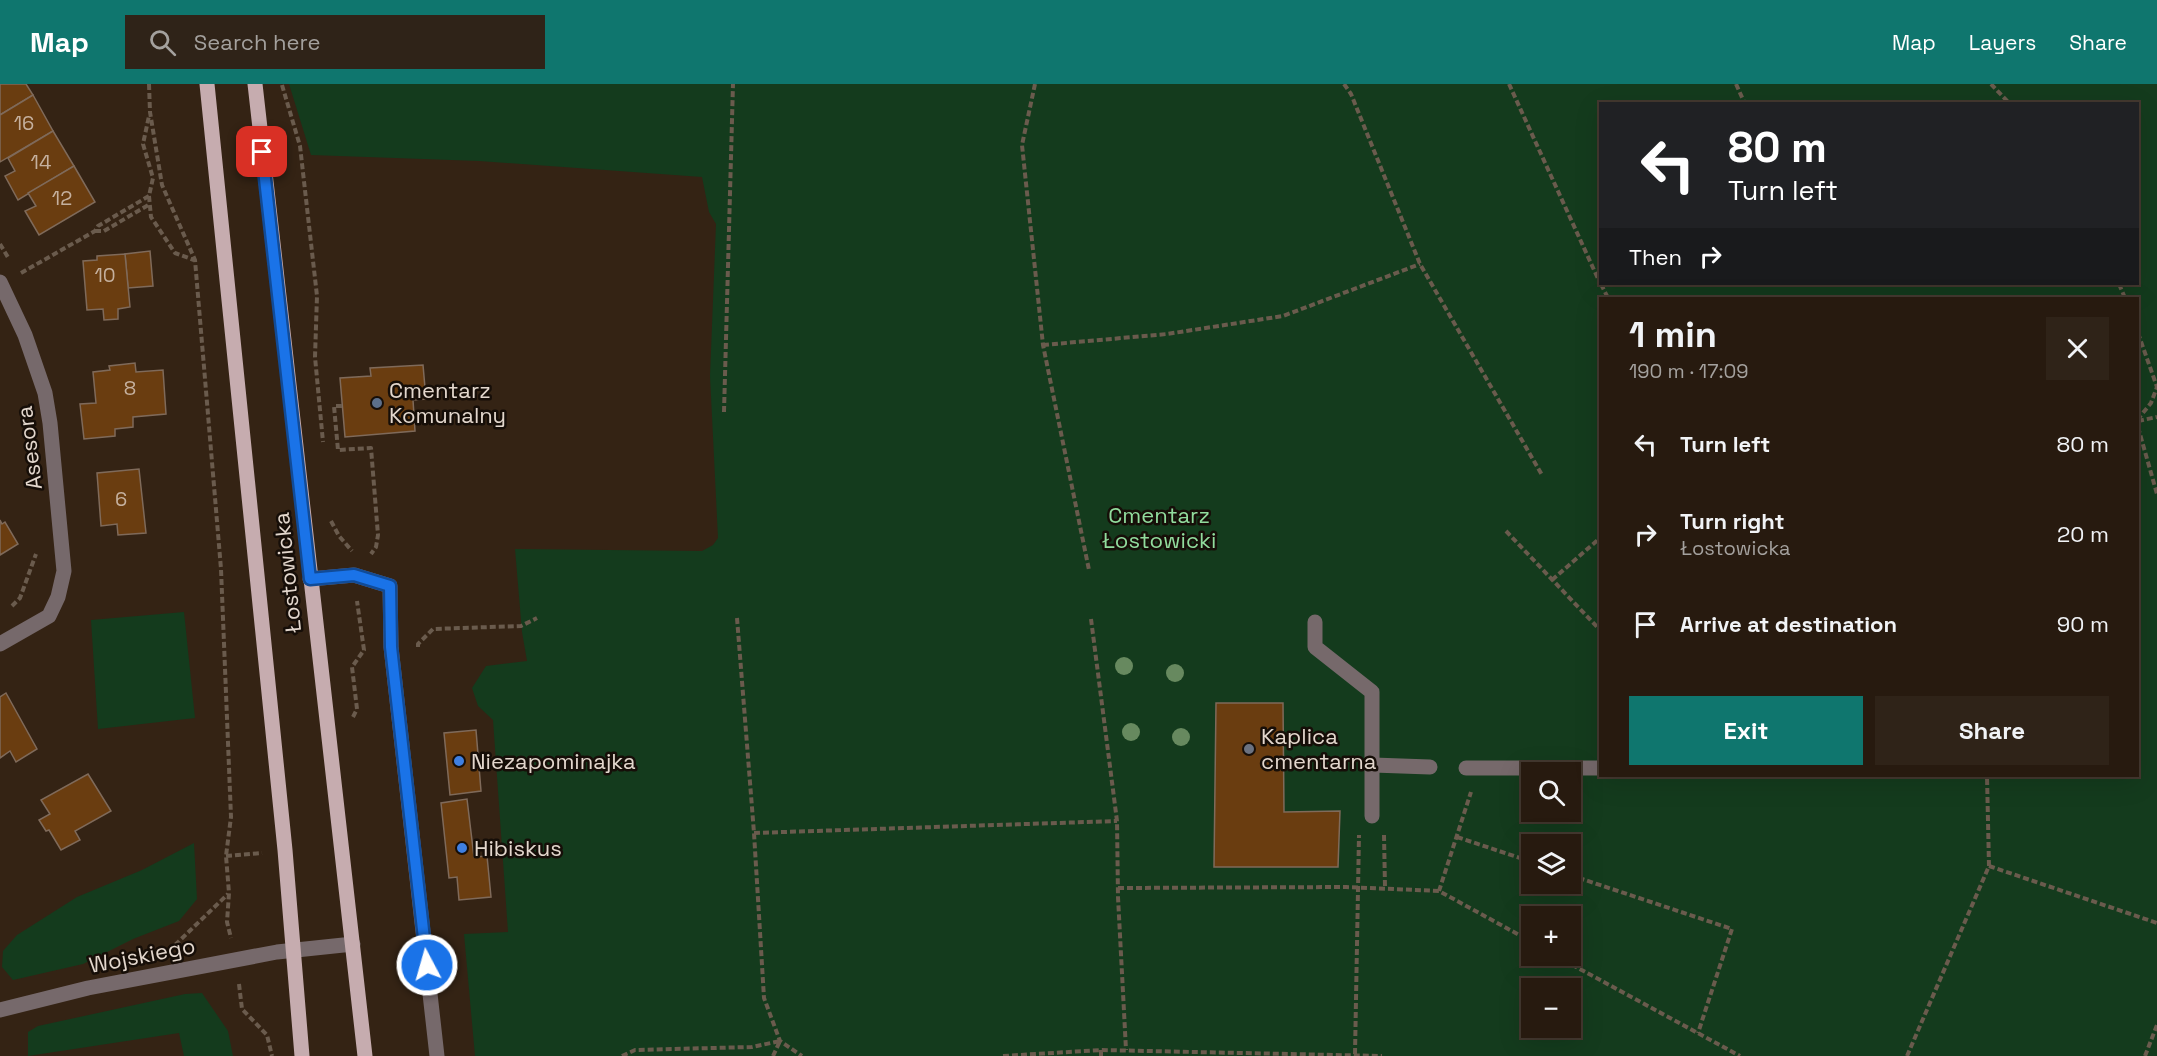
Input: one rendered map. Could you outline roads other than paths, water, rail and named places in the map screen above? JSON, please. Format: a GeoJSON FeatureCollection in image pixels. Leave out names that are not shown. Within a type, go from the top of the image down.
{"type":"FeatureCollection","features":[{"type":"Feature","properties":{"kind":"main road","name":"Łostowicka"},"geometry":{"type":"LineString","coordinates":[[207,84],[294,951],[302,1056]]}},
{"type":"Feature","properties":{"kind":"main road","name":"Łostowicka"},"geometry":{"type":"LineString","coordinates":[[255,84],[365,1056]]}},
{"type":"Feature","properties":{"kind":"street","name":"Asesora"},"geometry":{"type":"LineString","coordinates":[[0,282],[28,345],[45,393],[64,571],[58,597],[49,616],[0,644]]}},
{"type":"Feature","properties":{"kind":"street"},"geometry":{"type":"LineString","coordinates":[[310,579],[354,575],[390,586],[391,647],[437,1056]]}},
{"type":"Feature","properties":{"kind":"street"},"geometry":{"type":"LineString","coordinates":[[1316,622],[1316,647],[1372,692],[1372,816]]}},
{"type":"Feature","properties":{"kind":"street"},"geometry":{"type":"LineString","coordinates":[[1373,765],[1430,767]]}},
{"type":"Feature","properties":{"kind":"street"},"geometry":{"type":"LineString","coordinates":[[1472,768],[1599,768]]}},
{"type":"Feature","properties":{"kind":"street","name":"Wojskiego"},"geometry":{"type":"LineString","coordinates":[[0,1010],[88,988],[235,960],[353,944]]}},
{"type":"Feature","properties":{"kind":"place","name":"Cmentarz Komunalny"},"geometry":{"type":"Point","coordinates":[377,403]}},
{"type":"Feature","properties":{"kind":"place","name":"Kaplica cmentarna"},"geometry":{"type":"Point","coordinates":[1249,749]}},
{"type":"Feature","properties":{"kind":"place","name":"Niezapominajka"},"geometry":{"type":"Point","coordinates":[459,761]}},
{"type":"Feature","properties":{"kind":"place","name":"Hibiskus"},"geometry":{"type":"Point","coordinates":[462,848]}},
{"type":"Feature","properties":{"kind":"park label","name":"Cmentarz Łostowicki"},"geometry":{"type":"Point","coordinates":[1159,528]}}]}
